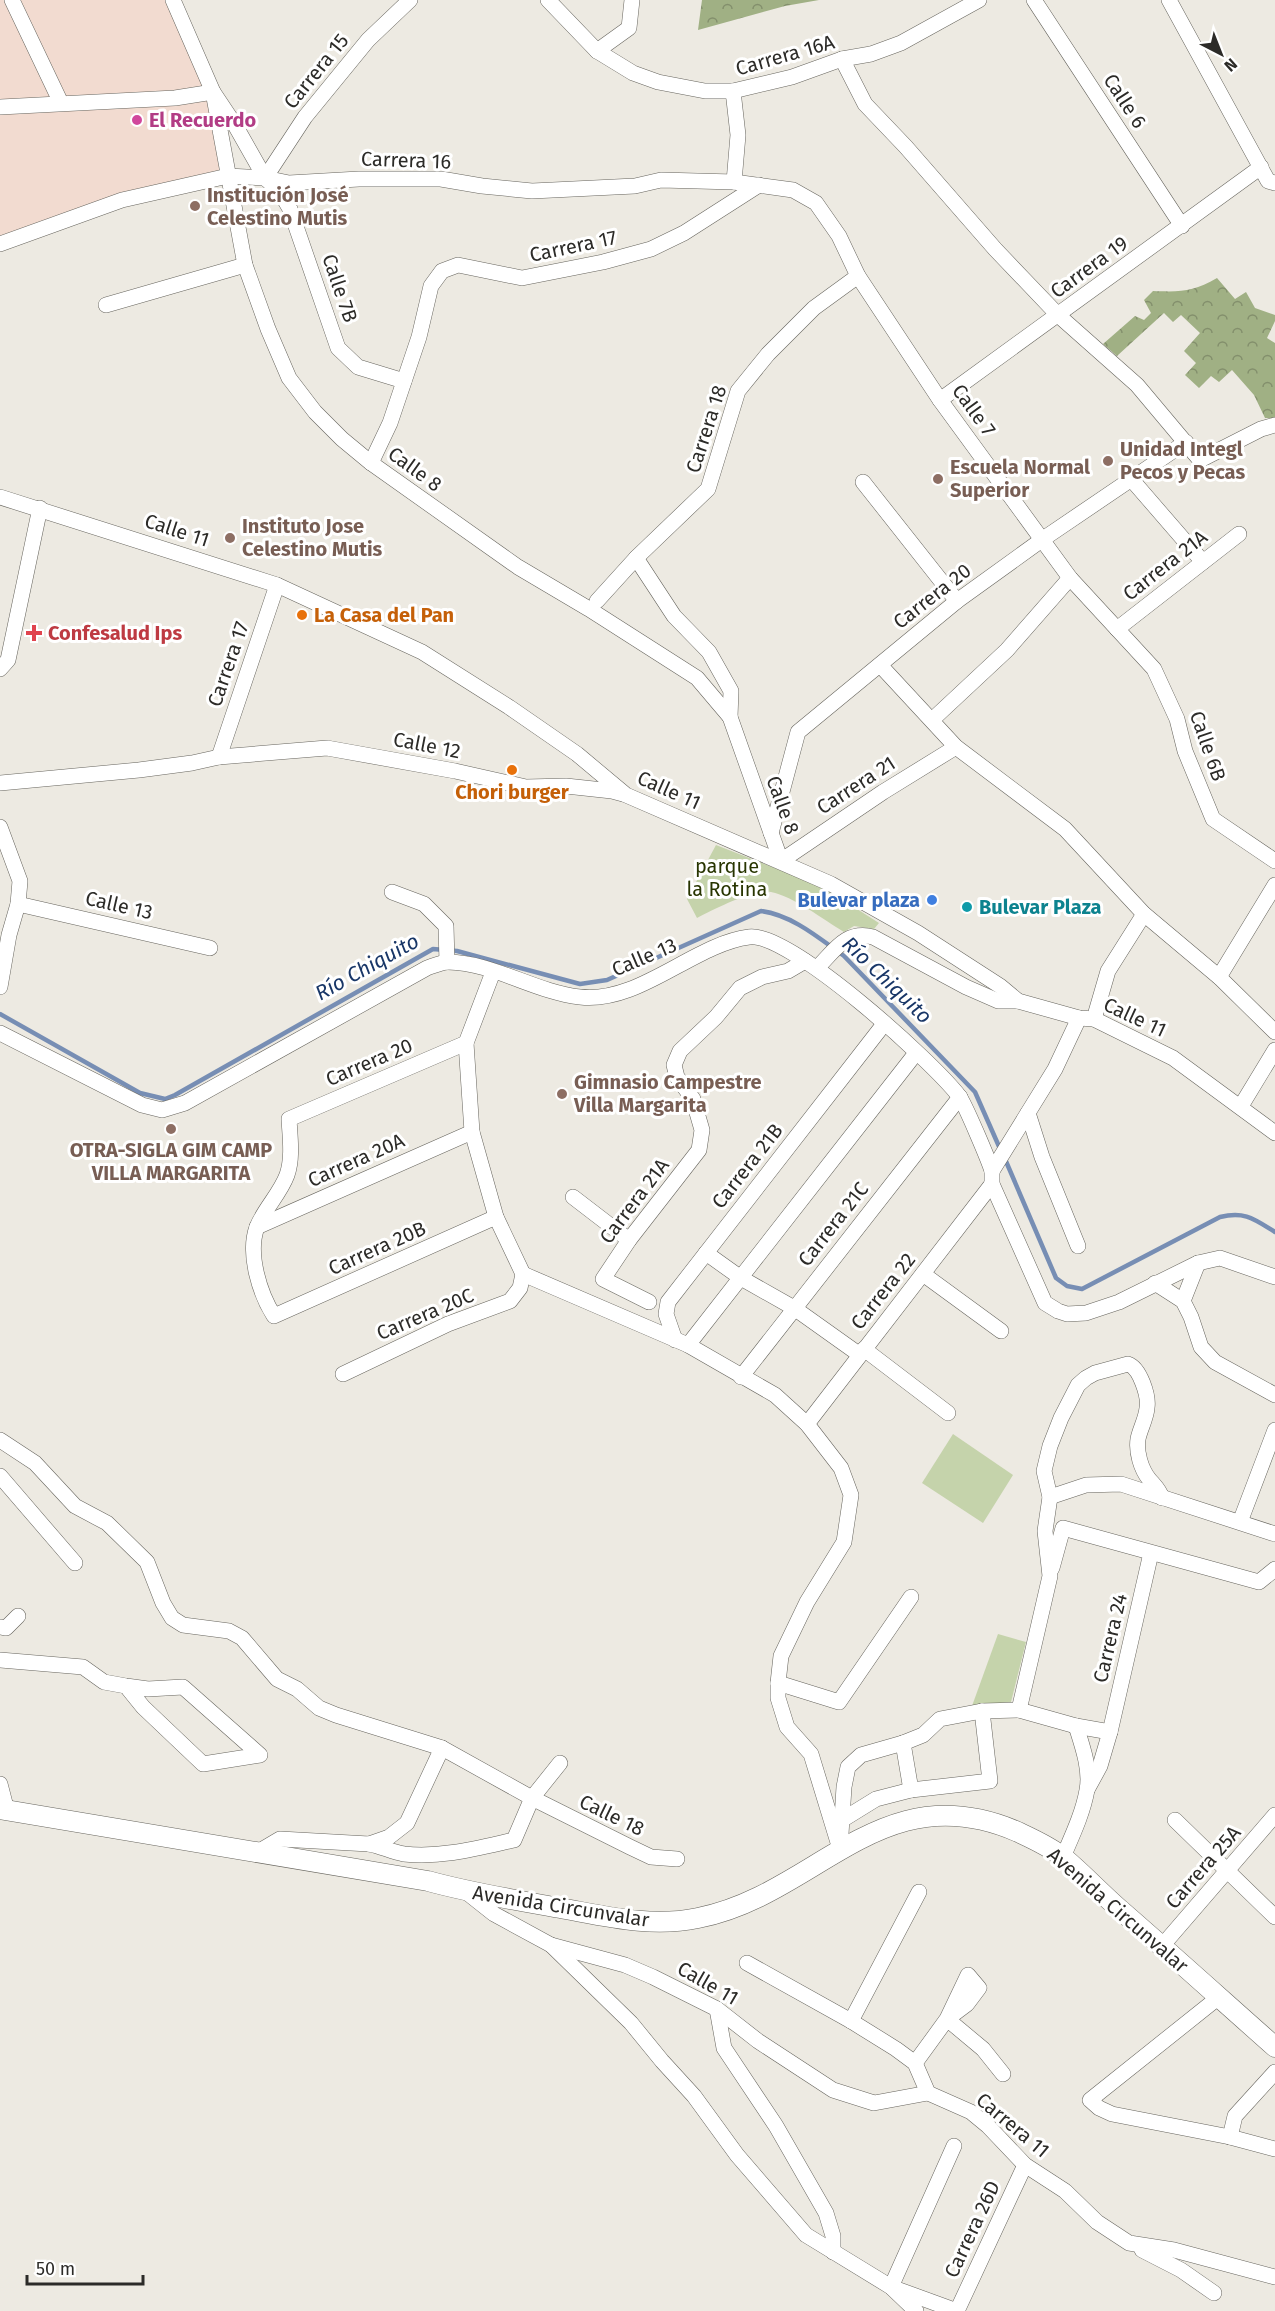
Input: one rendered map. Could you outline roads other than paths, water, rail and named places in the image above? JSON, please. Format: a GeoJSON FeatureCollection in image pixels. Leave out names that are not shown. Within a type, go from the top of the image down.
{"type":"FeatureCollection","features":[{"type":"Feature","properties":{"kind":"main road","name":"Avenida Circunvalar"},"geometry":{"type":"LineString","coordinates":[[4,1810],[428,1881],[465,1891],[644,1922],[696,1919],[716,1914],[775,1889],[840,1849],[884,1826],[950,1815],[975,1818],[1017,1832],[1063,1857],[1094,1888],[1275,2048]]}},
{"type":"Feature","properties":{"kind":"street"},"geometry":{"type":"LineString","coordinates":[[12,0],[61,102]]}},
{"type":"Feature","properties":{"kind":"street","name":"Calle 8"},"geometry":{"type":"LineString","coordinates":[[173,0],[213,92],[245,266],[289,378],[315,412],[371,463],[518,567],[697,678],[730,717],[781,861]]}},
{"type":"Feature","properties":{"kind":"street","name":"Carrera 15"},"geometry":{"type":"LineString","coordinates":[[265,178],[312,108],[368,40],[410,0]]}},
{"type":"Feature","properties":{"kind":"street","name":"Carrera 16A"},"geometry":{"type":"LineString","coordinates":[[548,0],[597,51],[633,73],[658,82],[705,90],[733,91],[792,77],[842,59],[871,54],[902,42],[979,0]]}},
{"type":"Feature","properties":{"kind":"street"},"geometry":{"type":"LineString","coordinates":[[597,51],[629,28],[632,0]]}},
{"type":"Feature","properties":{"kind":"street","name":"Calle 6"},"geometry":{"type":"LineString","coordinates":[[1034,0],[1182,226]]}},
{"type":"Feature","properties":{"kind":"street"},"geometry":{"type":"LineString","coordinates":[[1169,0],[1268,180],[1275,183]]}},
{"type":"Feature","properties":{"kind":"street"},"geometry":{"type":"LineString","coordinates":[[842,59],[866,104],[995,249],[1058,315],[1137,385],[1200,460],[1261,429],[1275,425]]}},
{"type":"Feature","properties":{"kind":"street"},"geometry":{"type":"LineString","coordinates":[[733,91],[738,135],[734,182]]}},
{"type":"Feature","properties":{"kind":"street"},"geometry":{"type":"LineString","coordinates":[[0,107],[61,102],[175,98],[213,92]]}},
{"type":"Feature","properties":{"kind":"street","name":"Calle 7B"},"geometry":{"type":"LineString","coordinates":[[213,92],[265,178],[280,192],[290,209],[338,348],[358,367],[404,381]]}},
{"type":"Feature","properties":{"kind":"street","name":"Carrera 19"},"geometry":{"type":"LineString","coordinates":[[940,400],[1261,167]]}},
{"type":"Feature","properties":{"kind":"street","name":"Carrera 16"},"geometry":{"type":"LineString","coordinates":[[0,244],[122,200],[228,176],[265,178],[289,183],[359,179],[441,179],[532,191],[635,186],[661,180],[734,182],[793,190],[816,202]]}},
{"type":"Feature","properties":{"kind":"street","name":"Carrera 17"},"geometry":{"type":"LineString","coordinates":[[371,463],[390,423],[419,337],[431,286],[442,271],[458,265],[522,278],[622,257],[651,249],[684,233],[759,185]]}},
{"type":"Feature","properties":{"kind":"street","name":"Calle 7"},"geometry":{"type":"LineString","coordinates":[[816,202],[839,236],[858,276],[940,400],[1070,578],[1117,629]]}},
{"type":"Feature","properties":{"kind":"street"},"geometry":{"type":"LineString","coordinates":[[106,305],[245,266]]}},
{"type":"Feature","properties":{"kind":"street","name":"Carrera 18"},"geometry":{"type":"LineString","coordinates":[[597,601],[636,558],[708,489],[738,391],[768,354],[814,308],[858,276]]}},
{"type":"Feature","properties":{"kind":"street","name":"Carrera 20"},"geometry":{"type":"LineString","coordinates":[[771,833],[798,732],[957,601],[1043,539],[1186,442]]}},
{"type":"Feature","properties":{"kind":"street"},"geometry":{"type":"LineString","coordinates":[[1132,480],[1203,562]]}},
{"type":"Feature","properties":{"kind":"street"},"geometry":{"type":"LineString","coordinates":[[863,482],[957,601]]}},
{"type":"Feature","properties":{"kind":"street","name":"Calle 11"},"geometry":{"type":"LineString","coordinates":[[0,497],[277,585],[422,652],[578,754],[626,795],[831,884],[918,933],[1000,986],[1018,1001],[1086,1018],[1173,1058],[1275,1133]]}},
{"type":"Feature","properties":{"kind":"street"},"geometry":{"type":"LineString","coordinates":[[0,669],[8,660],[40,508]]}},
{"type":"Feature","properties":{"kind":"street","name":"Carrera 21A"},"geometry":{"type":"LineString","coordinates":[[1117,629],[1239,534]]}},
{"type":"Feature","properties":{"kind":"street"},"geometry":{"type":"LineString","coordinates":[[636,558],[674,616],[709,652],[731,691],[730,717]]}},
{"type":"Feature","properties":{"kind":"street"},"geometry":{"type":"LineString","coordinates":[[932,720],[1006,650],[1070,578]]}},
{"type":"Feature","properties":{"kind":"street","name":"Carrera 17"},"geometry":{"type":"LineString","coordinates":[[219,757],[277,585]]}},
{"type":"Feature","properties":{"kind":"street","name":"Calle 6B"},"geometry":{"type":"LineString","coordinates":[[1117,629],[1154,669],[1177,719],[1185,751],[1213,819],[1275,861]]}},
{"type":"Feature","properties":{"kind":"street"},"geometry":{"type":"LineString","coordinates":[[880,665],[956,747],[1065,829],[1144,914],[1219,977],[1275,1032]]}},
{"type":"Feature","properties":{"kind":"street","name":"Carrera 21"},"geometry":{"type":"LineString","coordinates":[[781,861],[883,792],[956,747]]}},
{"type":"Feature","properties":{"kind":"street","name":"Calle 12"},"geometry":{"type":"LineString","coordinates":[[0,783],[139,770],[219,757],[327,748],[444,769],[526,787],[566,786],[612,791],[626,795]]}},
{"type":"Feature","properties":{"kind":"street"},"geometry":{"type":"LineString","coordinates":[[0,827],[20,881],[18,904],[9,935],[0,987]]}},
{"type":"Feature","properties":{"kind":"street"},"geometry":{"type":"LineString","coordinates":[[1219,977],[1275,885]]}},
{"type":"Feature","properties":{"kind":"street"},"geometry":{"type":"LineString","coordinates":[[0,1033],[141,1106],[162,1110],[185,1103],[447,958],[446,926],[424,904],[392,892]]}},
{"type":"Feature","properties":{"kind":"street","name":"Calle 13"},"geometry":{"type":"LineString","coordinates":[[18,904],[210,948]]}},
{"type":"Feature","properties":{"kind":"street"},"geometry":{"type":"LineString","coordinates":[[1086,1018],[1108,971],[1144,914]]}},
{"type":"Feature","properties":{"kind":"street"},"geometry":{"type":"LineString","coordinates":[[817,962],[846,939],[861,934],[873,937],[966,987],[998,1001],[1018,1001]]}},
{"type":"Feature","properties":{"kind":"street","name":"Calle 13"},"geometry":{"type":"LineString","coordinates":[[447,958],[541,988],[580,997],[600,997],[629,990],[722,945],[750,936],[772,941],[817,962],[960,1097]]}},
{"type":"Feature","properties":{"kind":"street","name":"Carrera 21A"},"geometry":{"type":"LineString","coordinates":[[649,1302],[603,1279],[629,1240],[699,1150],[702,1130],[693,1099],[677,1077],[674,1065],[680,1051],[716,1017],[740,988],[762,977],[817,962]]}},
{"type":"Feature","properties":{"kind":"street"},"geometry":{"type":"LineString","coordinates":[[493,972],[465,1043],[472,1132],[496,1217],[521,1281],[681,1343],[775,1395],[807,1424],[841,1468],[851,1495],[844,1542],[807,1602],[781,1656],[778,1683],[778,1698],[787,1726],[811,1754],[840,1849]]}},
{"type":"Feature","properties":{"kind":"street","name":"Carrera 22"},"geometry":{"type":"LineString","coordinates":[[807,1424],[923,1274],[993,1173],[1014,1133],[1086,1018]]}},
{"type":"Feature","properties":{"kind":"street","name":"Carrera 21B"},"geometry":{"type":"LineString","coordinates":[[681,1343],[666,1314],[668,1302],[884,1024]]}},
{"type":"Feature","properties":{"kind":"street","name":"Carrera 20"},"geometry":{"type":"LineString","coordinates":[[257,1227],[278,1195],[288,1173],[289,1119],[465,1043]]}},
{"type":"Feature","properties":{"kind":"street"},"geometry":{"type":"LineString","coordinates":[[1241,1106],[1275,1050]]}},
{"type":"Feature","properties":{"kind":"street"},"geometry":{"type":"LineString","coordinates":[[681,1343],[741,1278],[916,1053]]}},
{"type":"Feature","properties":{"kind":"street"},"geometry":{"type":"LineString","coordinates":[[960,1097],[1045,1303],[1058,1311],[1067,1314],[1086,1313],[1119,1302],[1198,1263],[1220,1258],[1274,1276]]}},
{"type":"Feature","properties":{"kind":"street","name":"Carrera 21C"},"geometry":{"type":"LineString","coordinates":[[741,1377],[960,1097]]}},
{"type":"Feature","properties":{"kind":"street"},"geometry":{"type":"LineString","coordinates":[[1028,1113],[1042,1157],[1077,1246]]}},
{"type":"Feature","properties":{"kind":"street","name":"Carrera 20A"},"geometry":{"type":"LineString","coordinates":[[257,1227],[472,1132]]}},
{"type":"Feature","properties":{"kind":"street"},"geometry":{"type":"LineString","coordinates":[[573,1197],[629,1240]]}},
{"type":"Feature","properties":{"kind":"street","name":"Carrera 20B"},"geometry":{"type":"LineString","coordinates":[[257,1227],[254,1246],[258,1278],[265,1301],[274,1316],[496,1217]]}},
{"type":"Feature","properties":{"kind":"street"},"geometry":{"type":"LineString","coordinates":[[706,1253],[741,1278],[794,1308],[862,1352],[948,1413]]}},
{"type":"Feature","properties":{"kind":"street"},"geometry":{"type":"LineString","coordinates":[[1183,1301],[1198,1263]]}},
{"type":"Feature","properties":{"kind":"street"},"geometry":{"type":"LineString","coordinates":[[923,1274],[1000,1331]]}},
{"type":"Feature","properties":{"kind":"street","name":"Carrera 20C"},"geometry":{"type":"LineString","coordinates":[[343,1374],[448,1323],[510,1301],[521,1281]]}},
{"type":"Feature","properties":{"kind":"street"},"geometry":{"type":"LineString","coordinates":[[1155,1283],[1183,1301],[1201,1347],[1215,1362],[1275,1395]]}},
{"type":"Feature","properties":{"kind":"street"},"geometry":{"type":"LineString","coordinates":[[1050,1576],[1045,1531],[1050,1497],[1044,1471],[1050,1446],[1061,1418],[1078,1385],[1086,1378],[1095,1373],[1128,1364],[1133,1365],[1137,1370],[1148,1407],[1138,1440],[1140,1461],[1146,1477],[1161,1492],[1162,1498]]}},
{"type":"Feature","properties":{"kind":"street"},"geometry":{"type":"LineString","coordinates":[[1240,1522],[1275,1430]]}},
{"type":"Feature","properties":{"kind":"street","name":"Calle 18"},"geometry":{"type":"LineString","coordinates":[[0,1440],[34,1463],[75,1506],[106,1523],[147,1562],[163,1603],[172,1618],[183,1625],[229,1630],[242,1638],[277,1678],[297,1689],[319,1708],[442,1748],[532,1798],[651,1857],[677,1859]]}},
{"type":"Feature","properties":{"kind":"street"},"geometry":{"type":"LineString","coordinates":[[0,1476],[75,1563]]}},
{"type":"Feature","properties":{"kind":"street"},"geometry":{"type":"LineString","coordinates":[[1050,1497],[1086,1485],[1120,1484],[1275,1534]]}},
{"type":"Feature","properties":{"kind":"street"},"geometry":{"type":"LineString","coordinates":[[1019,1710],[1050,1576],[1064,1528],[1259,1582],[1275,1569]]}},
{"type":"Feature","properties":{"kind":"street","name":"Carrera 24"},"geometry":{"type":"LineString","coordinates":[[1088,1788],[1100,1766],[1110,1732],[1151,1553]]}},
{"type":"Feature","properties":{"kind":"street"},"geometry":{"type":"LineString","coordinates":[[778,1683],[839,1702],[911,1597]]}},
{"type":"Feature","properties":{"kind":"street"},"geometry":{"type":"LineString","coordinates":[[0,1628],[6,1628],[18,1616]]}},
{"type":"Feature","properties":{"kind":"street"},"geometry":{"type":"LineString","coordinates":[[0,1660],[83,1667],[104,1682],[126,1686],[148,1689],[183,1687],[260,1755],[202,1764],[143,1707],[126,1686]]}},
{"type":"Feature","properties":{"kind":"street"},"geometry":{"type":"LineString","coordinates":[[840,1849],[844,1787],[848,1767],[861,1755],[923,1735],[940,1719],[982,1711],[1019,1710],[1076,1726],[1110,1732]]}},
{"type":"Feature","properties":{"kind":"street"},"geometry":{"type":"LineString","coordinates":[[842,1820],[876,1799],[911,1790],[990,1782],[982,1711]]}},
{"type":"Feature","properties":{"kind":"street"},"geometry":{"type":"LineString","coordinates":[[1063,1857],[1080,1816],[1088,1788],[1084,1755],[1076,1726]]}},
{"type":"Feature","properties":{"kind":"street"},"geometry":{"type":"LineString","coordinates":[[903,1743],[911,1790]]}},
{"type":"Feature","properties":{"kind":"street"},"geometry":{"type":"LineString","coordinates":[[369,1844],[389,1837],[407,1822],[442,1748]]}},
{"type":"Feature","properties":{"kind":"street"},"geometry":{"type":"LineString","coordinates":[[258,1852],[280,1839],[369,1844],[382,1846],[401,1854],[431,1856],[514,1840],[532,1798],[560,1763]]}},
{"type":"Feature","properties":{"kind":"street"},"geometry":{"type":"LineString","coordinates":[[0,1784],[4,1810]]}},
{"type":"Feature","properties":{"kind":"street"},"geometry":{"type":"LineString","coordinates":[[1175,1820],[1275,1917]]}},
{"type":"Feature","properties":{"kind":"street","name":"Carrera 25A"},"geometry":{"type":"LineString","coordinates":[[1162,1946],[1227,1871],[1273,1823]]}},
{"type":"Feature","properties":{"kind":"street","name":"Calle 11"},"geometry":{"type":"LineString","coordinates":[[465,1891],[494,1914],[551,1945],[625,1965],[717,2009],[758,2041],[833,2090],[874,2103],[928,2092]]}},
{"type":"Feature","properties":{"kind":"street"},"geometry":{"type":"LineString","coordinates":[[851,2021],[919,1892]]}},
{"type":"Feature","properties":{"kind":"street"},"geometry":{"type":"LineString","coordinates":[[551,1945],[631,2023],[694,2096],[737,2155],[806,2235],[891,2287],[957,2311]]}},
{"type":"Feature","properties":{"kind":"street"},"geometry":{"type":"LineString","coordinates":[[747,1963],[851,2021],[915,2063],[928,2092]]}},
{"type":"Feature","properties":{"kind":"street"},"geometry":{"type":"LineString","coordinates":[[915,2063],[947,2019],[968,1975],[979,1988],[967,2004],[947,2019]]}},
{"type":"Feature","properties":{"kind":"street"},"geometry":{"type":"LineString","coordinates":[[1219,1997],[1090,2100],[1099,2108],[1113,2114],[1230,2137],[1275,2149]]}},
{"type":"Feature","properties":{"kind":"street"},"geometry":{"type":"LineString","coordinates":[[717,2009],[724,2048],[776,2126],[826,2213],[833,2236],[833,2252]]}},
{"type":"Feature","properties":{"kind":"street"},"geometry":{"type":"LineString","coordinates":[[947,2019],[983,2049],[1003,2074]]}},
{"type":"Feature","properties":{"kind":"street"},"geometry":{"type":"LineString","coordinates":[[1230,2137],[1235,2116],[1275,2072]]}},
{"type":"Feature","properties":{"kind":"street","name":"Carrera 11"},"geometry":{"type":"LineString","coordinates":[[928,2092],[971,2112],[988,2126],[1025,2165],[1065,2191],[1097,2222],[1129,2243],[1174,2250],[1275,2277]]}},
{"type":"Feature","properties":{"kind":"street"},"geometry":{"type":"LineString","coordinates":[[891,2287],[954,2146]]}},
{"type":"Feature","properties":{"kind":"street","name":"Carrera 26D"},"geometry":{"type":"LineString","coordinates":[[957,2311],[1025,2165]]}},
{"type":"Feature","properties":{"kind":"street"},"geometry":{"type":"LineString","coordinates":[[1129,2243],[1181,2270],[1214,2293]]}},
{"type":"Feature","properties":{"kind":"street"},"geometry":{"type":"LineString","coordinates":[[891,2287],[916,2311]]}},
{"type":"Feature","properties":{"kind":"waterway","name":"Río Chiquito"},"geometry":{"type":"LineString","coordinates":[[0,1014],[140,1093],[165,1099],[433,949],[457,951],[580,984],[607,980],[761,911],[794,922],[844,956],[975,1092],[1001,1151]]}},
{"type":"Feature","properties":{"kind":"waterway","name":"Río Chiquito"},"geometry":{"type":"LineString","coordinates":[[1005,1159],[1056,1278],[1067,1286],[1082,1289],[1220,1217],[1229,1215],[1249,1217],[1275,1232]]}},
{"type":"Feature","properties":{"kind":"place","name":"El Recuerdo"},"geometry":{"type":"Point","coordinates":[137,120]}},
{"type":"Feature","properties":{"kind":"place","name":"Institución José Celestino Mutis"},"geometry":{"type":"Point","coordinates":[195,206]}},
{"type":"Feature","properties":{"kind":"place","name":"Unidad Integl Pecos y Pecas"},"geometry":{"type":"Point","coordinates":[1108,461]}},
{"type":"Feature","properties":{"kind":"place","name":"Escuela Normal Superior"},"geometry":{"type":"Point","coordinates":[938,479]}},
{"type":"Feature","properties":{"kind":"place","name":"Instituto Jose Celestino Mutis"},"geometry":{"type":"Point","coordinates":[230,538]}},
{"type":"Feature","properties":{"kind":"place","name":"La Casa del Pan"},"geometry":{"type":"Point","coordinates":[302,615]}},
{"type":"Feature","properties":{"kind":"place","name":"Confesalud Ips"},"geometry":{"type":"Point","coordinates":[34,633]}},
{"type":"Feature","properties":{"kind":"place","name":"Chori burger"},"geometry":{"type":"Point","coordinates":[512,770]}},
{"type":"Feature","properties":{"kind":"place","name":"Bulevar plaza"},"geometry":{"type":"Point","coordinates":[932,900]}},
{"type":"Feature","properties":{"kind":"place","name":"Bulevar Plaza"},"geometry":{"type":"Point","coordinates":[967,907]}},
{"type":"Feature","properties":{"kind":"place","name":"Gimnasio Campestre Villa Margarita"},"geometry":{"type":"Point","coordinates":[562,1094]}},
{"type":"Feature","properties":{"kind":"place","name":"OTRA-SIGLA GIM CAMP VILLA MARGARITA"},"geometry":{"type":"Point","coordinates":[171,1129]}},
{"type":"Feature","properties":{"kind":"park label","name":"parque la Rotina"},"geometry":{"type":"Point","coordinates":[727,878]}}]}
